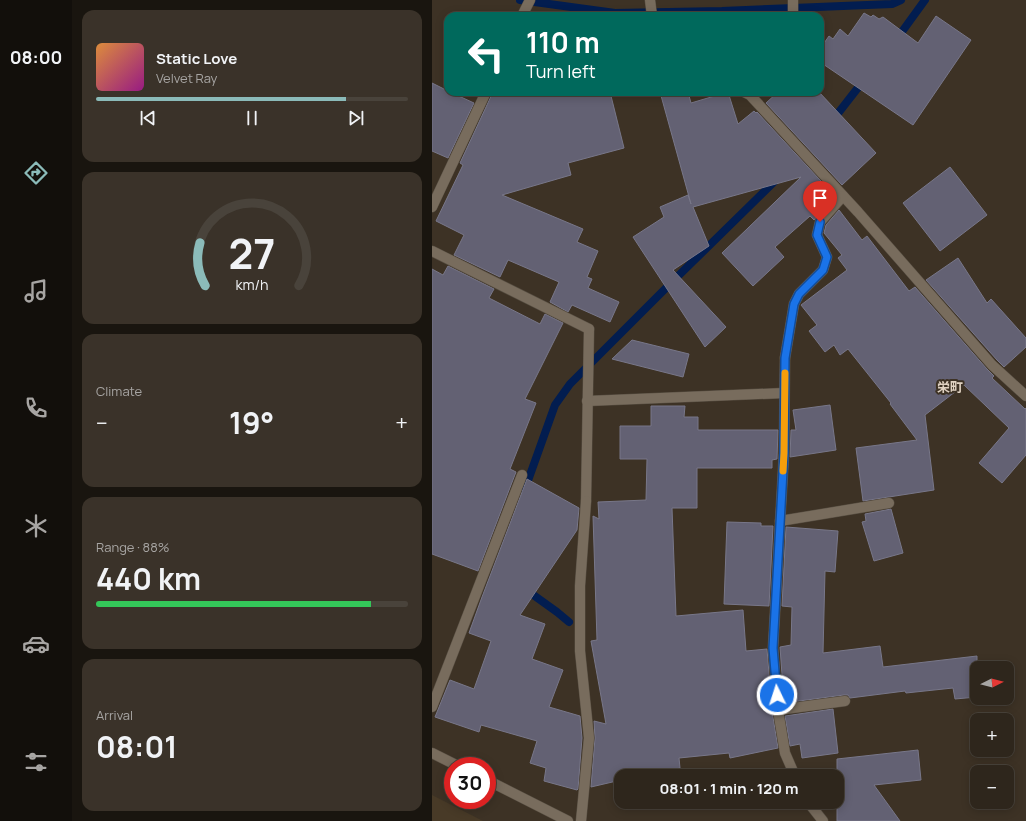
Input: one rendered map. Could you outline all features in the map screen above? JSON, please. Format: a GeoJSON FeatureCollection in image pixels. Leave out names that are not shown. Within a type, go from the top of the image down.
{"type":"FeatureCollection","features":[{"type":"Feature","properties":{"kind":"street"},"geometry":{"type":"LineString","coordinates":[[524,12],[530,0]]}},
{"type":"Feature","properties":{"kind":"street"},"geometry":{"type":"LineString","coordinates":[[650,0],[652,12]]}},
{"type":"Feature","properties":{"kind":"street"},"geometry":{"type":"LineString","coordinates":[[793,0],[793,12]]}},
{"type":"Feature","properties":{"kind":"street"},"geometry":{"type":"LineString","coordinates":[[432,207],[484,96]]}},
{"type":"Feature","properties":{"kind":"street"},"geometry":{"type":"LineString","coordinates":[[750,96],[843,196],[992,365],[1026,396]]}},
{"type":"Feature","properties":{"kind":"street"},"geometry":{"type":"LineString","coordinates":[[792,769],[785,753],[778,710],[773,648],[784,453],[785,358],[794,304],[799,294],[823,270],[827,257],[817,235],[820,222],[843,196]]}},
{"type":"Feature","properties":{"kind":"street"},"geometry":{"type":"LineString","coordinates":[[432,251],[589,329],[586,501],[580,586],[580,651],[589,738],[581,821]]}},
{"type":"Feature","properties":{"kind":"street"},"geometry":{"type":"LineString","coordinates":[[587,401],[784,393]]}},
{"type":"Feature","properties":{"kind":"street"},"geometry":{"type":"LineString","coordinates":[[432,707],[522,475]]}},
{"type":"Feature","properties":{"kind":"street"},"geometry":{"type":"LineString","coordinates":[[780,521],[889,503]]}},
{"type":"Feature","properties":{"kind":"street"},"geometry":{"type":"LineString","coordinates":[[778,710],[844,701]]}},
{"type":"Feature","properties":{"kind":"street"},"geometry":{"type":"LineString","coordinates":[[432,753],[444,759]]}},
{"type":"Feature","properties":{"kind":"street"},"geometry":{"type":"LineString","coordinates":[[496,785],[568,821]]}},
{"type":"Feature","properties":{"kind":"street"},"geometry":{"type":"LineString","coordinates":[[814,809],[823,821]]}},
{"type":"Feature","properties":{"kind":"shaded area"},"geometry":{"type":"Polygon","coordinates":[[[432,795],[444,801],[444,809],[459,809],[483,821],[432,821],[432,795]]]}},
{"type":"Feature","properties":{"kind":"building"},"geometry":{"type":"Polygon","coordinates":[[[864,13],[871,17],[873,15],[879,19],[883,17],[918,43],[936,16],[971,40],[913,125],[824,65],[824,43],[829,36],[833,39],[840,29],[848,36],[864,13]]]}},
{"type":"Feature","properties":{"kind":"building"},"geometry":{"type":"Polygon","coordinates":[[[432,83],[444,89],[444,96],[459,96],[474,103],[448,158],[432,151],[432,83]]]}},
{"type":"Feature","properties":{"kind":"building"},"geometry":{"type":"Polygon","coordinates":[[[491,96],[611,96],[624,148],[568,163],[571,175],[502,195],[583,229],[577,242],[598,251],[587,277],[592,279],[588,288],[619,302],[610,322],[572,305],[568,312],[550,302],[559,282],[508,260],[500,277],[454,255],[464,235],[436,221],[463,165],[460,163],[491,96]]]}},
{"type":"Feature","properties":{"kind":"building"},"geometry":{"type":"Polygon","coordinates":[[[661,96],[689,96],[691,103],[715,96],[729,96],[738,124],[754,111],[756,113],[757,112],[833,194],[829,197],[831,200],[814,220],[810,216],[775,247],[784,257],[753,286],[722,253],[801,177],[693,207],[709,246],[673,270],[726,327],[705,347],[633,237],[664,217],[660,207],[688,195],[691,204],[661,96]]]}},
{"type":"Feature","properties":{"kind":"building"},"geometry":{"type":"Polygon","coordinates":[[[774,96],[823,96],[876,153],[842,185],[766,103],[774,96]]]}},
{"type":"Feature","properties":{"kind":"building"},"geometry":{"type":"Polygon","coordinates":[[[950,167],[987,215],[940,251],[903,203],[950,167]]]}},
{"type":"Feature","properties":{"kind":"building"},"geometry":{"type":"Polygon","coordinates":[[[839,210],[862,240],[867,236],[909,291],[915,287],[994,376],[992,378],[1025,409],[1026,408],[1026,455],[1002,483],[979,463],[1009,428],[964,385],[925,415],[934,490],[863,501],[856,448],[917,440],[890,404],[891,403],[848,349],[840,355],[834,345],[825,352],[809,331],[817,325],[801,305],[847,270],[838,258],[842,255],[824,233],[826,225],[839,210]]]}},
{"type":"Feature","properties":{"kind":"building"},"geometry":{"type":"Polygon","coordinates":[[[958,258],[987,303],[991,299],[1026,338],[1026,347],[1004,367],[926,280],[958,258]]]}},
{"type":"Feature","properties":{"kind":"building"},"geometry":{"type":"Polygon","coordinates":[[[448,266],[494,289],[489,298],[540,324],[545,314],[563,323],[525,399],[536,403],[510,469],[516,472],[478,571],[432,554],[432,269],[443,275],[448,266]]]}},
{"type":"Feature","properties":{"kind":"building"},"geometry":{"type":"Polygon","coordinates":[[[632,340],[689,354],[683,377],[612,359],[632,340]]]}},
{"type":"Feature","properties":{"kind":"building"},"geometry":{"type":"Polygon","coordinates":[[[830,405],[836,450],[790,457],[791,430],[796,430],[793,410],[830,405]]]}},
{"type":"Feature","properties":{"kind":"building"},"geometry":{"type":"Polygon","coordinates":[[[651,406],[685,406],[684,417],[698,417],[698,430],[778,430],[777,459],[772,460],[772,468],[697,468],[697,508],[672,508],[676,616],[743,610],[746,651],[767,649],[772,711],[778,748],[730,758],[729,753],[679,758],[680,768],[675,769],[614,769],[614,782],[591,787],[595,738],[594,721],[606,724],[591,641],[597,640],[593,516],[599,519],[598,502],[646,500],[647,459],[620,459],[620,426],[651,426],[651,406]]]}},
{"type":"Feature","properties":{"kind":"building"},"geometry":{"type":"Polygon","coordinates":[[[527,479],[579,508],[577,530],[520,615],[545,624],[532,659],[563,670],[549,707],[580,716],[582,738],[577,790],[544,781],[546,768],[530,763],[537,741],[481,725],[479,732],[435,717],[450,680],[474,689],[491,641],[469,633],[527,479]]]}},
{"type":"Feature","properties":{"kind":"building"},"geometry":{"type":"Polygon","coordinates":[[[891,509],[903,553],[874,561],[862,522],[866,521],[865,514],[891,509]]]}},
{"type":"Feature","properties":{"kind":"building"},"geometry":{"type":"Polygon","coordinates":[[[727,522],[761,523],[761,526],[773,526],[769,606],[724,604],[727,522]]]}},
{"type":"Feature","properties":{"kind":"building"},"geometry":{"type":"Polygon","coordinates":[[[786,527],[838,531],[835,572],[825,571],[823,653],[880,646],[883,667],[977,656],[977,661],[970,661],[970,698],[955,699],[953,688],[906,693],[905,691],[850,698],[848,695],[844,695],[784,703],[780,647],[791,645],[792,607],[782,606],[786,527]]]}},
{"type":"Feature","properties":{"kind":"building"},"geometry":{"type":"Polygon","coordinates":[[[833,709],[838,753],[802,758],[800,744],[790,746],[785,716],[833,709]]]}},
{"type":"Feature","properties":{"kind":"building"},"geometry":{"type":"Polygon","coordinates":[[[918,750],[921,780],[874,785],[900,821],[837,821],[837,809],[844,809],[844,769],[837,769],[837,759],[918,750]]]}},
{"type":"Feature","properties":{"kind":"waterway"},"geometry":{"type":"LineString","coordinates":[[520,0],[608,12]]}},
{"type":"Feature","properties":{"kind":"waterway"},"geometry":{"type":"LineString","coordinates":[[668,12],[892,4],[901,0]]}},
{"type":"Feature","properties":{"kind":"waterway"},"geometry":{"type":"LineString","coordinates":[[896,40],[925,0]]}},
{"type":"Feature","properties":{"kind":"waterway"},"geometry":{"type":"LineString","coordinates":[[832,121],[864,80]]}},
{"type":"Feature","properties":{"kind":"waterway"},"geometry":{"type":"LineString","coordinates":[[525,489],[555,405],[570,384],[777,179]]}},
{"type":"Feature","properties":{"kind":"waterway"},"geometry":{"type":"LineString","coordinates":[[525,589],[569,622]]}},
{"type":"Feature","properties":{"kind":"slow traffic"},"geometry":{"type":"LineString","coordinates":[[783,471],[785,373]]}},
{"type":"Feature","properties":{"kind":"district","name":"栄町"},"geometry":{"type":"Point","coordinates":[950,387]}},
{"type":"Feature","properties":{"kind":"route"},"geometry":{"type":"LineString","coordinates":[[777,695],[773,648],[784,453],[785,358],[794,304],[799,294],[823,270],[827,257],[817,235],[820,222]]}}]}
